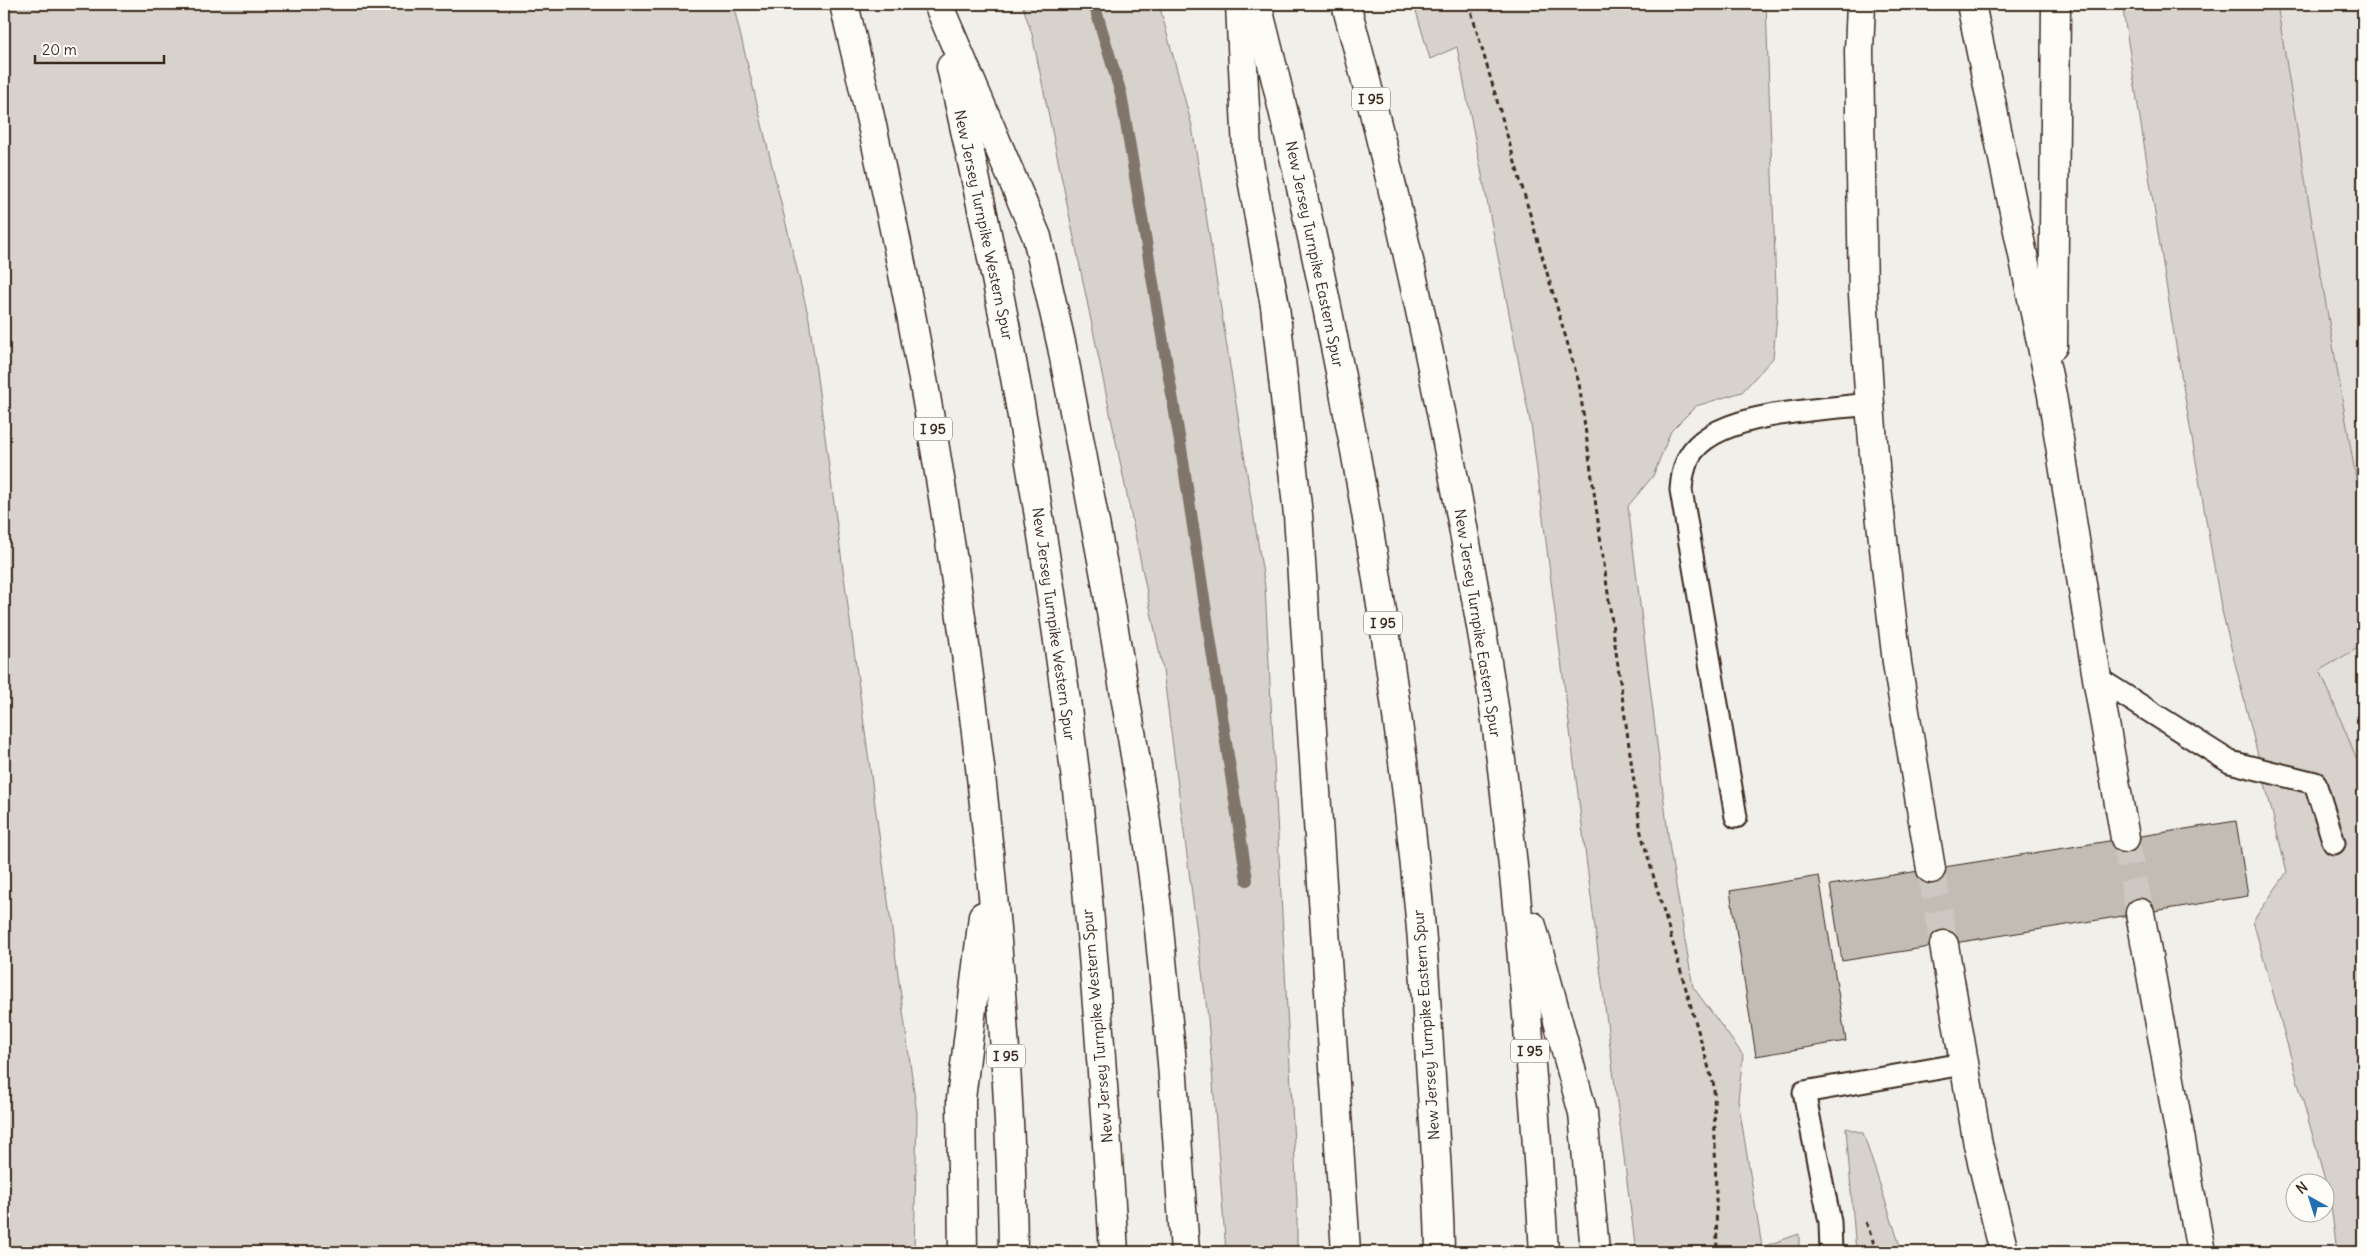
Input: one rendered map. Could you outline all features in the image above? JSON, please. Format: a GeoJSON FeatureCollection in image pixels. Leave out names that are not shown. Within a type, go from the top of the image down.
{"type":"FeatureCollection","features":[{"type":"Feature","properties":{"kind":"highway","name":"I 95"},"geometry":{"type":"LineString","coordinates":[[844,4],[885,180],[924,374],[956,577],[990,860],[1012,1155],[1013,1252]]}},
{"type":"Feature","properties":{"kind":"highway"},"geometry":{"type":"LineString","coordinates":[[937,4],[1037,237],[1062,347],[1107,586],[1145,815],[1169,1034],[1186,1252]]}},
{"type":"Feature","properties":{"kind":"highway","name":"New Jersey Turnpike Western Spur"},"geometry":{"type":"LineString","coordinates":[[937,4],[979,189],[1016,382],[1049,577],[1075,773],[1089,920],[1114,1252]]}},
{"type":"Feature","properties":{"kind":"highway"},"geometry":{"type":"LineString","coordinates":[[1240,4],[1247,151],[1275,306],[1298,515],[1346,1252]]}},
{"type":"Feature","properties":{"kind":"highway","name":"New Jersey Turnpike Eastern Spur"},"geometry":{"type":"LineString","coordinates":[[1257,4],[1305,204],[1338,356],[1388,654],[1406,785],[1421,931],[1440,1252]]}},
{"type":"Feature","properties":{"kind":"highway","name":"New Jersey Turnpike Eastern Spur"},"geometry":{"type":"LineString","coordinates":[[1346,4],[1389,166],[1444,426],[1494,710],[1512,849],[1526,999],[1544,1252]]}},
{"type":"Feature","properties":{"kind":"highway"},"geometry":{"type":"LineString","coordinates":[[1852,4],[1859,52]]}},
{"type":"Feature","properties":{"kind":"highway"},"geometry":{"type":"LineString","coordinates":[[1861,4],[1859,52],[1864,294],[1870,404],[1876,478],[1897,663],[1931,869]]}},
{"type":"Feature","properties":{"kind":"highway"},"geometry":{"type":"LineString","coordinates":[[1971,4],[2052,395],[2097,678],[2125,838]]}},
{"type":"Feature","properties":{"kind":"highway"},"geometry":{"type":"LineString","coordinates":[[2052,395],[2056,4]]}},
{"type":"Feature","properties":{"kind":"highway"},"geometry":{"type":"LineString","coordinates":[[1512,849],[1582,1114],[1595,1252]]}},
{"type":"Feature","properties":{"kind":"highway"},"geometry":{"type":"LineString","coordinates":[[963,1252],[960,1098],[990,860]]}},
{"type":"Feature","properties":{"kind":"highway"},"geometry":{"type":"LineString","coordinates":[[2140,913],[2201,1252]]}},
{"type":"Feature","properties":{"kind":"highway"},"geometry":{"type":"LineString","coordinates":[[1944,945],[1978,1145],[2004,1252]]}},
{"type":"Feature","properties":{"kind":"lane"},"geometry":{"type":"LineString","coordinates":[[1736,817],[1681,490],[1683,474],[1689,456],[1700,443],[1714,432],[1732,424],[1767,417],[1870,404]]}},
{"type":"Feature","properties":{"kind":"lane"},"geometry":{"type":"LineString","coordinates":[[2097,678],[2230,762],[2315,783],[2334,843]]}},
{"type":"Feature","properties":{"kind":"lane"},"geometry":{"type":"LineString","coordinates":[[1831,1252],[1830,1222],[1804,1092],[1963,1064]]}},
{"type":"Feature","properties":{"kind":"path"},"geometry":{"type":"LineString","coordinates":[[1469,4],[1579,383],[1641,833],[1714,1086],[1717,1252]]}},
{"type":"Feature","properties":{"kind":"shaded area"},"geometry":{"type":"Polygon","coordinates":[[[4,4],[733,4],[809,319],[917,1114],[914,1252],[4,1252],[4,4]]]}},
{"type":"Feature","properties":{"kind":"shaded area"},"geometry":{"type":"Polygon","coordinates":[[[1022,4],[1159,4],[1192,126],[1265,587],[1297,1201],[1297,1252],[1226,1252],[1208,1018],[1163,670],[1032,34],[1022,4]]]}},
{"type":"Feature","properties":{"kind":"shaded area"},"geometry":{"type":"Polygon","coordinates":[[[1414,4],[1766,4],[1777,316],[1773,358],[1742,392],[1696,406],[1671,431],[1653,476],[1628,506],[1670,850],[1693,987],[1743,1055],[1738,1100],[1762,1247],[1799,1234],[1799,1252],[1636,1252],[1532,431],[1457,47],[1430,59],[1414,4]]]}},
{"type":"Feature","properties":{"kind":"shaded area"},"geometry":{"type":"Polygon","coordinates":[[[2122,4],[2277,4],[2314,235],[2363,519],[2363,645],[2320,670],[2363,774],[2363,1252],[2337,1252],[2333,1224],[2334,1174],[2323,1174],[2253,921],[2287,872],[2221,607],[2173,328],[2122,4]]]}},
{"type":"Feature","properties":{"kind":"shaded area"},"geometry":{"type":"Polygon","coordinates":[[[2277,4],[2363,4],[2363,519],[2314,235],[2277,4]]]}},
{"type":"Feature","properties":{"kind":"shaded area"},"geometry":{"type":"Polygon","coordinates":[[[2363,645],[2363,774],[2320,670],[2363,645]]]}},
{"type":"Feature","properties":{"kind":"shaded area"},"geometry":{"type":"Polygon","coordinates":[[[1846,1128],[1863,1133],[1902,1252],[1856,1252],[1846,1128]]]}},
{"type":"Feature","properties":{"kind":"building"},"geometry":{"type":"Polygon","coordinates":[[[2363,734],[2363,778],[2360,760],[2363,734]]]}},
{"type":"Feature","properties":{"kind":"building"},"geometry":{"type":"Polygon","coordinates":[[[2236,821],[2248,896],[1842,961],[1830,885],[2236,821]]]}},
{"type":"Feature","properties":{"kind":"building"},"geometry":{"type":"Polygon","coordinates":[[[1819,876],[1846,1041],[1756,1056],[1730,891],[1819,876]]]}},
{"type":"Feature","properties":{"kind":"waterway"},"geometry":{"type":"LineString","coordinates":[[1094,4],[1121,94],[1181,448],[1247,880]]}},
{"type":"Feature","properties":{"kind":"tunnel"},"geometry":{"type":"LineString","coordinates":[[2125,838],[2140,913]]}},
{"type":"Feature","properties":{"kind":"tunnel"},"geometry":{"type":"LineString","coordinates":[[1931,869],[1944,945]]}}]}
